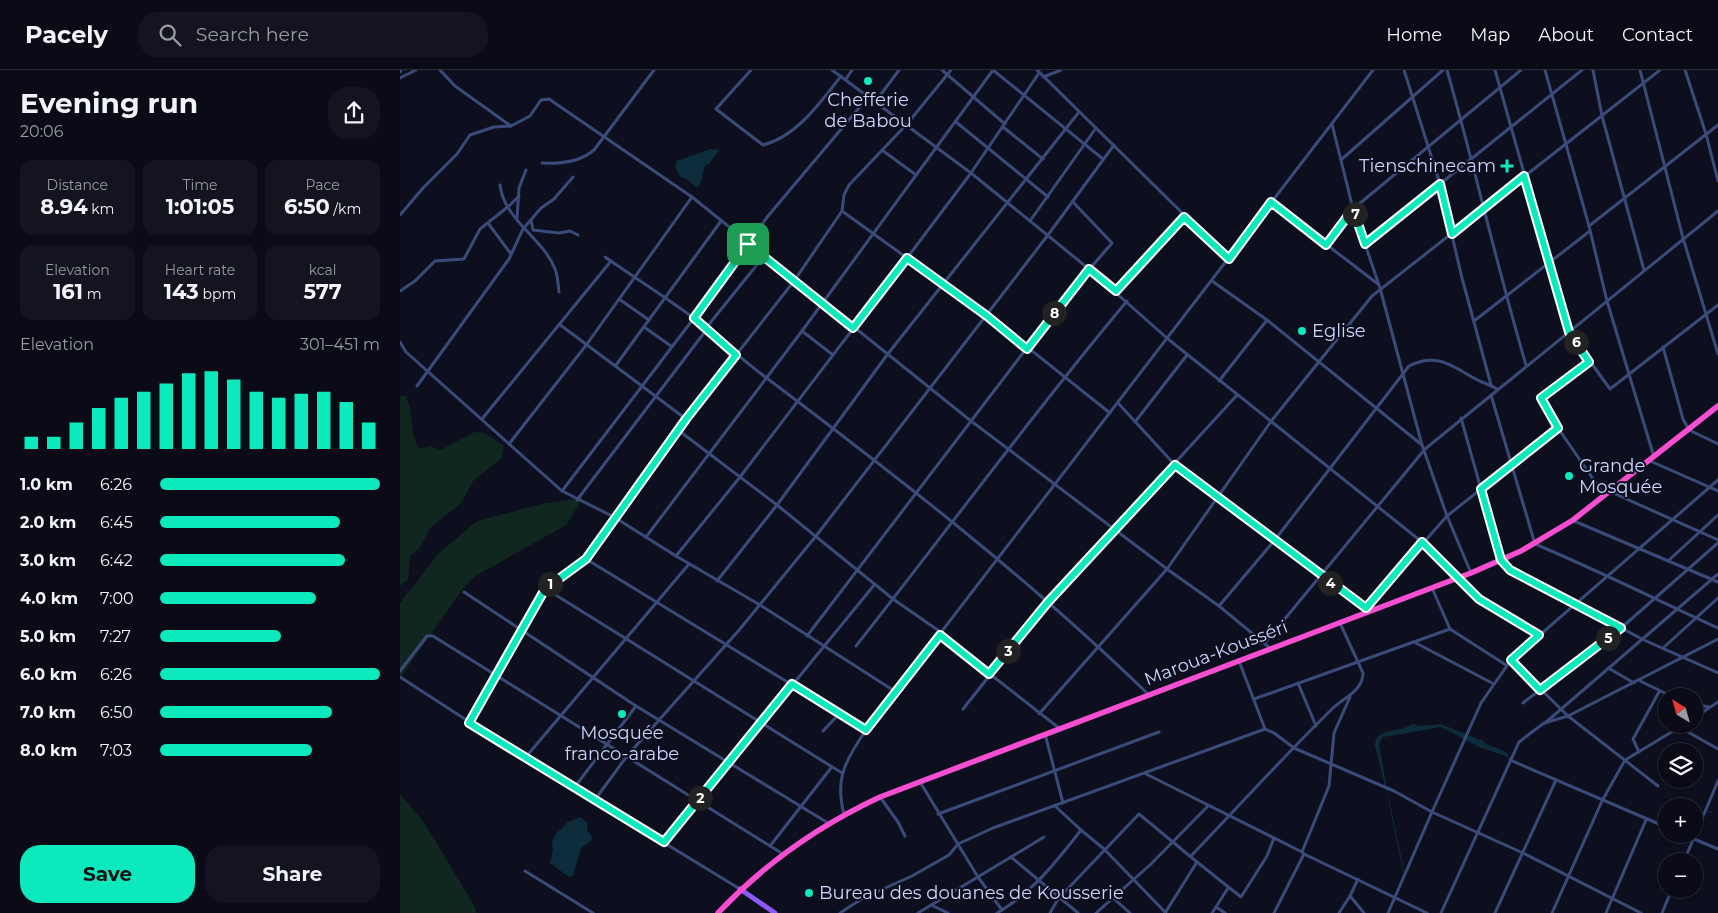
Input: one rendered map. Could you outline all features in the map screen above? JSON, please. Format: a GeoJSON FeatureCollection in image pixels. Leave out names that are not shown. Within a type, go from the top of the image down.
{"type":"FeatureCollection","features":[{"type":"Feature","properties":{"kind":"highway","name":"Maroua-Kousséri"},"geometry":{"type":"LineString","coordinates":[[718,913],[740,889],[783,854],[844,814],[920,782],[1271,649],[1368,609],[1471,573],[1535,544],[1606,497],[1718,406]]}},
{"type":"Feature","properties":{"kind":"main road"},"geometry":{"type":"LineString","coordinates":[[740,889],[775,913]]}},
{"type":"Feature","properties":{"kind":"street"},"geometry":{"type":"LineString","coordinates":[[400,78],[416,70]]}},
{"type":"Feature","properties":{"kind":"street"},"geometry":{"type":"LineString","coordinates":[[440,70],[455,86],[511,126]]}},
{"type":"Feature","properties":{"kind":"street"},"geometry":{"type":"LineString","coordinates":[[542,163],[557,164],[584,158],[604,139],[654,70]]}},
{"type":"Feature","properties":{"kind":"street"},"geometry":{"type":"LineString","coordinates":[[751,70],[716,109],[763,145],[776,140],[803,120],[842,76]]}},
{"type":"Feature","properties":{"kind":"street"},"geometry":{"type":"LineString","coordinates":[[832,70],[876,100],[1048,235],[1116,291],[1187,355],[1272,420],[1422,542],[1479,599],[1539,635]]}},
{"type":"Feature","properties":{"kind":"street"},"geometry":{"type":"LineString","coordinates":[[846,79],[852,70]]}},
{"type":"Feature","properties":{"kind":"street"},"geometry":{"type":"LineString","coordinates":[[876,100],[899,70]]}},
{"type":"Feature","properties":{"kind":"street"},"geometry":{"type":"LineString","coordinates":[[942,70],[1043,158]]}},
{"type":"Feature","properties":{"kind":"street"},"geometry":{"type":"LineString","coordinates":[[469,723],[545,589],[586,559],[614,517],[686,419],[794,281],[842,211],[844,195],[849,184],[907,124],[951,70]]}},
{"type":"Feature","properties":{"kind":"street"},"geometry":{"type":"LineString","coordinates":[[646,537],[802,331],[993,70],[1103,159]]}},
{"type":"Feature","properties":{"kind":"street"},"geometry":{"type":"LineString","coordinates":[[1043,77],[1061,70]]}},
{"type":"Feature","properties":{"kind":"street"},"geometry":{"type":"LineString","coordinates":[[844,814],[840,792],[842,773],[850,754],[866,730],[998,561],[1373,70]]}},
{"type":"Feature","properties":{"kind":"street"},"geometry":{"type":"LineString","coordinates":[[1404,70],[1440,184],[1491,385]]}},
{"type":"Feature","properties":{"kind":"street"},"geometry":{"type":"LineString","coordinates":[[1341,159],[1442,70]]}},
{"type":"Feature","properties":{"kind":"street"},"geometry":{"type":"LineString","coordinates":[[1447,70],[1526,365]]}},
{"type":"Feature","properties":{"kind":"street"},"geometry":{"type":"LineString","coordinates":[[1495,70],[1569,332],[1609,389],[1718,305]]}},
{"type":"Feature","properties":{"kind":"street"},"geometry":{"type":"LineString","coordinates":[[1326,245],[1353,209],[1521,70]]}},
{"type":"Feature","properties":{"kind":"street"},"geometry":{"type":"LineString","coordinates":[[1545,70],[1652,459],[1718,491]]}},
{"type":"Feature","properties":{"kind":"street"},"geometry":{"type":"LineString","coordinates":[[1365,244],[1582,70]]}},
{"type":"Feature","properties":{"kind":"street"},"geometry":{"type":"LineString","coordinates":[[1593,70],[1602,116],[1644,270]]}},
{"type":"Feature","properties":{"kind":"street"},"geometry":{"type":"LineString","coordinates":[[1640,70],[1683,238],[1718,354]]}},
{"type":"Feature","properties":{"kind":"street"},"geometry":{"type":"LineString","coordinates":[[1039,714],[1167,570],[1272,420],[1363,304],[1380,286],[1452,234],[1660,70]]}},
{"type":"Feature","properties":{"kind":"street"},"geometry":{"type":"LineString","coordinates":[[1685,70],[1706,134],[1718,181]]}},
{"type":"Feature","properties":{"kind":"street"},"geometry":{"type":"LineString","coordinates":[[676,556],[740,477],[971,173],[1024,96],[1038,71],[1184,217],[1229,259]]}},
{"type":"Feature","properties":{"kind":"street"},"geometry":{"type":"LineString","coordinates":[[562,491],[792,186],[869,96]]}},
{"type":"Feature","properties":{"kind":"street"},"geometry":{"type":"LineString","coordinates":[[400,216],[423,188],[457,154],[470,135],[494,127],[511,126],[526,119],[539,102],[546,98],[692,197],[822,304],[930,389],[1167,570],[1219,606],[1271,649]]}},
{"type":"Feature","properties":{"kind":"street"},"geometry":{"type":"LineString","coordinates":[[717,581],[777,505],[887,355],[1008,204],[1078,112]]}},
{"type":"Feature","properties":{"kind":"street"},"geometry":{"type":"LineString","coordinates":[[956,122],[1048,197]]}},
{"type":"Feature","properties":{"kind":"street"},"geometry":{"type":"LineString","coordinates":[[1332,124],[1353,209],[1380,286],[1422,445]]}},
{"type":"Feature","properties":{"kind":"street"},"geometry":{"type":"LineString","coordinates":[[1589,226],[1718,125]]}},
{"type":"Feature","properties":{"kind":"street"},"geometry":{"type":"LineString","coordinates":[[1030,221],[1096,128]]}},
{"type":"Feature","properties":{"kind":"street"},"geometry":{"type":"LineString","coordinates":[[594,800],[627,756],[727,644],[816,536],[987,316],[1114,145]]}},
{"type":"Feature","properties":{"kind":"street"},"geometry":{"type":"LineString","coordinates":[[882,150],[916,176]]}},
{"type":"Feature","properties":{"kind":"street"},"geometry":{"type":"LineString","coordinates":[[517,218],[519,188],[526,170]]}},
{"type":"Feature","properties":{"kind":"street"},"geometry":{"type":"LineString","coordinates":[[417,386],[511,254],[523,229],[541,208],[554,199],[573,177]]}},
{"type":"Feature","properties":{"kind":"street"},"geometry":{"type":"LineString","coordinates":[[500,185],[504,202],[509,206],[523,229],[549,256],[556,270],[559,292]]}},
{"type":"Feature","properties":{"kind":"street"},"geometry":{"type":"LineString","coordinates":[[400,291],[415,281],[436,261],[464,259],[476,235],[519,196]]}},
{"type":"Feature","properties":{"kind":"street"},"geometry":{"type":"LineString","coordinates":[[509,444],[587,344],[692,197]]}},
{"type":"Feature","properties":{"kind":"street"},"geometry":{"type":"LineString","coordinates":[[808,636],[971,421],[1089,269],[1112,243],[1073,202]]}},
{"type":"Feature","properties":{"kind":"street"},"geometry":{"type":"LineString","coordinates":[[1271,202],[1380,286]]}},
{"type":"Feature","properties":{"kind":"street"},"geometry":{"type":"LineString","coordinates":[[842,211],[987,316],[1063,378],[1110,413]]}},
{"type":"Feature","properties":{"kind":"street"},"geometry":{"type":"LineString","coordinates":[[1265,643],[1425,449],[1526,365],[1718,211]]}},
{"type":"Feature","properties":{"kind":"street"},"geometry":{"type":"LineString","coordinates":[[1116,291],[1184,217]]}},
{"type":"Feature","properties":{"kind":"street"},"geometry":{"type":"LineString","coordinates":[[531,220],[532,230],[559,233],[570,231],[578,236]]}},
{"type":"Feature","properties":{"kind":"street"},"geometry":{"type":"LineString","coordinates":[[616,365],[721,221]]}},
{"type":"Feature","properties":{"kind":"street"},"geometry":{"type":"LineString","coordinates":[[488,223],[511,254]]}},
{"type":"Feature","properties":{"kind":"street"},"geometry":{"type":"LineString","coordinates":[[1474,321],[1590,231]]}},
{"type":"Feature","properties":{"kind":"street"},"geometry":{"type":"LineString","coordinates":[[577,500],[706,328],[764,256]]}},
{"type":"Feature","properties":{"kind":"street"},"geometry":{"type":"LineString","coordinates":[[605,257],[694,318],[736,355],[875,461],[1048,602],[1098,646],[1149,695]]}},
{"type":"Feature","properties":{"kind":"street"},"geometry":{"type":"LineString","coordinates":[[482,419],[611,261]]}},
{"type":"Feature","properties":{"kind":"street"},"geometry":{"type":"LineString","coordinates":[[1212,281],[1266,320],[1422,445],[1425,449],[1447,516],[1471,573]]}},
{"type":"Feature","properties":{"kind":"street"},"geometry":{"type":"LineString","coordinates":[[619,299],[649,320]]}},
{"type":"Feature","properties":{"kind":"street"},"geometry":{"type":"LineString","coordinates":[[856,646],[1063,378],[1127,301]]}},
{"type":"Feature","properties":{"kind":"street"},"geometry":{"type":"LineString","coordinates":[[1219,381],[1266,320]]}},
{"type":"Feature","properties":{"kind":"street"},"geometry":{"type":"LineString","coordinates":[[559,324],[686,419]]}},
{"type":"Feature","properties":{"kind":"street"},"geometry":{"type":"LineString","coordinates":[[644,327],[671,346]]}},
{"type":"Feature","properties":{"kind":"street"},"geometry":{"type":"LineString","coordinates":[[802,331],[833,355]]}},
{"type":"Feature","properties":{"kind":"street"},"geometry":{"type":"LineString","coordinates":[[400,342],[406,352],[562,491],[614,517],[688,564],[760,605],[896,692]]}},
{"type":"Feature","properties":{"kind":"street"},"geometry":{"type":"LineString","coordinates":[[1663,347],[1682,419],[1689,430],[1718,444]]}},
{"type":"Feature","properties":{"kind":"street"},"geometry":{"type":"LineString","coordinates":[[1134,422],[1187,355]]}},
{"type":"Feature","properties":{"kind":"street"},"geometry":{"type":"LineString","coordinates":[[1219,606],[1274,541],[1376,410],[1402,373],[1414,364],[1436,361],[1456,366],[1474,378],[1497,389]]}},
{"type":"Feature","properties":{"kind":"street"},"geometry":{"type":"LineString","coordinates":[[1589,362],[1541,398],[1558,428],[1606,497]]}},
{"type":"Feature","properties":{"kind":"street"},"geometry":{"type":"LineString","coordinates":[[1491,394],[1535,544],[1608,574],[1653,599],[1718,628]]}},
{"type":"Feature","properties":{"kind":"street"},"geometry":{"type":"LineString","coordinates":[[963,709],[1048,602],[1237,395]]}},
{"type":"Feature","properties":{"kind":"street"},"geometry":{"type":"LineString","coordinates":[[1118,403],[1175,465],[1274,541],[1368,609],[1422,542],[1447,516],[1558,428]]}},
{"type":"Feature","properties":{"kind":"street"},"geometry":{"type":"LineString","coordinates":[[1461,418],[1501,560],[1515,574],[1575,603],[1644,640],[1718,673]]}},
{"type":"Feature","properties":{"kind":"street"},"geometry":{"type":"LineString","coordinates":[[678,430],[777,505],[893,599],[941,634],[1039,714],[1060,728]]}},
{"type":"Feature","properties":{"kind":"street"},"geometry":{"type":"LineString","coordinates":[[1388,913],[1466,734],[1492,683],[1511,660],[1637,548],[1718,480]]}},
{"type":"Feature","properties":{"kind":"street"},"geometry":{"type":"LineString","coordinates":[[1523,703],[1621,628],[1718,541],[1612,492]]}},
{"type":"Feature","properties":{"kind":"street"},"geometry":{"type":"LineString","coordinates":[[1668,561],[1718,515]]}},
{"type":"Feature","properties":{"kind":"street"},"geometry":{"type":"LineString","coordinates":[[1573,520],[1718,582]]}},
{"type":"Feature","properties":{"kind":"street"},"geometry":{"type":"LineString","coordinates":[[586,559],[658,601],[866,730]]}},
{"type":"Feature","properties":{"kind":"street"},"geometry":{"type":"LineString","coordinates":[[526,758],[688,564]]}},
{"type":"Feature","properties":{"kind":"street"},"geometry":{"type":"LineString","coordinates":[[1441,913],[1519,742],[1544,724],[1610,669],[1718,574]]}},
{"type":"Feature","properties":{"kind":"street"},"geometry":{"type":"LineString","coordinates":[[664,842],[760,722],[875,584]]}},
{"type":"Feature","properties":{"kind":"street"},"geometry":{"type":"LineString","coordinates":[[1432,587],[1450,629],[1506,665]]}},
{"type":"Feature","properties":{"kind":"street"},"geometry":{"type":"LineString","coordinates":[[545,589],[831,768],[842,773]]}},
{"type":"Feature","properties":{"kind":"street"},"geometry":{"type":"LineString","coordinates":[[464,592],[636,706],[730,761],[828,823]]}},
{"type":"Feature","properties":{"kind":"street"},"geometry":{"type":"LineString","coordinates":[[1663,648],[1718,598]]}},
{"type":"Feature","properties":{"kind":"street"},"geometry":{"type":"LineString","coordinates":[[1274,913],[1303,853],[1329,786],[1335,729],[1344,705],[1364,676],[1340,622]]}},
{"type":"Feature","properties":{"kind":"street"},"geometry":{"type":"LineString","coordinates":[[1254,699],[1450,629]]}},
{"type":"Feature","properties":{"kind":"street"},"geometry":{"type":"LineString","coordinates":[[400,671],[421,642],[430,635],[562,715],[783,854]]}},
{"type":"Feature","properties":{"kind":"street"},"geometry":{"type":"LineString","coordinates":[[1544,724],[1568,716],[1718,639]]}},
{"type":"Feature","properties":{"kind":"street"},"geometry":{"type":"LineString","coordinates":[[1413,641],[1492,683]]}},
{"type":"Feature","properties":{"kind":"street"},"geometry":{"type":"LineString","coordinates":[[1511,660],[1561,710],[1658,786]]}},
{"type":"Feature","properties":{"kind":"street"},"geometry":{"type":"LineString","coordinates":[[1239,661],[1265,729]]}},
{"type":"Feature","properties":{"kind":"street"},"geometry":{"type":"LineString","coordinates":[[1610,669],[1634,683]]}},
{"type":"Feature","properties":{"kind":"street"},"geometry":{"type":"LineString","coordinates":[[400,677],[469,723],[740,889]]}},
{"type":"Feature","properties":{"kind":"street"},"geometry":{"type":"LineString","coordinates":[[1639,681],[1658,691]]}},
{"type":"Feature","properties":{"kind":"street"},"geometry":{"type":"LineString","coordinates":[[1298,683],[1316,726]]}},
{"type":"Feature","properties":{"kind":"street"},"geometry":{"type":"LineString","coordinates":[[1191,856],[1340,702],[1353,694]]}},
{"type":"Feature","properties":{"kind":"street"},"geometry":{"type":"LineString","coordinates":[[1639,752],[1633,739],[1658,694]]}},
{"type":"Feature","properties":{"kind":"street"},"geometry":{"type":"LineString","coordinates":[[1703,712],[1717,705]]}},
{"type":"Feature","properties":{"kind":"street"},"geometry":{"type":"LineString","coordinates":[[574,788],[636,706]]}},
{"type":"Feature","properties":{"kind":"street"},"geometry":{"type":"LineString","coordinates":[[1703,706],[1710,707]]}},
{"type":"Feature","properties":{"kind":"street"},"geometry":{"type":"LineString","coordinates":[[823,731],[838,714]]}},
{"type":"Feature","properties":{"kind":"street"},"geometry":{"type":"LineString","coordinates":[[840,913],[863,898],[912,876],[949,855],[958,844],[993,828],[1146,774],[1265,729],[1274,733],[1294,748],[1394,791],[1432,812],[1523,853],[1642,913]]}},
{"type":"Feature","properties":{"kind":"street"},"geometry":{"type":"LineString","coordinates":[[938,814],[1159,732]]}},
{"type":"Feature","properties":{"kind":"street"},"geometry":{"type":"LineString","coordinates":[[1552,913],[1602,801],[1625,760],[1669,733]]}},
{"type":"Feature","properties":{"kind":"street"},"geometry":{"type":"LineString","coordinates":[[1690,733],[1718,749]]}},
{"type":"Feature","properties":{"kind":"street"},"geometry":{"type":"LineString","coordinates":[[1045,734],[1063,803]]}},
{"type":"Feature","properties":{"kind":"street"},"geometry":{"type":"LineString","coordinates":[[1510,760],[1658,824]]}},
{"type":"Feature","properties":{"kind":"street"},"geometry":{"type":"LineString","coordinates":[[770,846],[800,805],[831,768]]}},
{"type":"Feature","properties":{"kind":"street"},"geometry":{"type":"LineString","coordinates":[[1146,774],[1427,913]]}},
{"type":"Feature","properties":{"kind":"street"},"geometry":{"type":"LineString","coordinates":[[1495,913],[1556,780]]}},
{"type":"Feature","properties":{"kind":"street"},"geometry":{"type":"LineString","coordinates":[[1703,817],[1718,781]]}},
{"type":"Feature","properties":{"kind":"street"},"geometry":{"type":"LineString","coordinates":[[920,782],[978,877],[1002,910]]}},
{"type":"Feature","properties":{"kind":"street"},"geometry":{"type":"LineString","coordinates":[[880,798],[898,822],[905,836]]}},
{"type":"Feature","properties":{"kind":"street"},"geometry":{"type":"LineString","coordinates":[[1055,806],[1104,849],[1165,913],[1197,862]]}},
{"type":"Feature","properties":{"kind":"street"},"geometry":{"type":"LineString","coordinates":[[1096,913],[1134,880],[1208,806]]}},
{"type":"Feature","properties":{"kind":"street"},"geometry":{"type":"LineString","coordinates":[[1050,913],[1058,899],[1139,814],[1174,841],[1239,897],[1242,896],[1267,856],[1274,838]]}},
{"type":"Feature","properties":{"kind":"street"},"geometry":{"type":"LineString","coordinates":[[1606,913],[1646,820]]}},
{"type":"Feature","properties":{"kind":"street"},"geometry":{"type":"LineString","coordinates":[[997,913],[1022,897],[1039,880],[1081,830]]}},
{"type":"Feature","properties":{"kind":"street"},"geometry":{"type":"LineString","coordinates":[[918,913],[1044,837]]}},
{"type":"Feature","properties":{"kind":"street"},"geometry":{"type":"LineString","coordinates":[[1703,842],[1718,849]]}},
{"type":"Feature","properties":{"kind":"street"},"geometry":{"type":"LineString","coordinates":[[1011,857],[1039,880],[1058,899],[1078,913]]}},
{"type":"Feature","properties":{"kind":"street"},"geometry":{"type":"LineString","coordinates":[[525,871],[593,913]]}},
{"type":"Feature","properties":{"kind":"street"},"geometry":{"type":"LineString","coordinates":[[1339,913],[1358,880]]}},
{"type":"Feature","properties":{"kind":"street"},"geometry":{"type":"LineString","coordinates":[[1212,913],[1228,888]]}},
{"type":"Feature","properties":{"kind":"street"},"geometry":{"type":"LineString","coordinates":[[1350,896],[1364,913]]}},
{"type":"Feature","properties":{"kind":"street"},"geometry":{"type":"LineString","coordinates":[[1113,898],[1130,913]]}},
{"type":"Feature","properties":{"kind":"street"},"geometry":{"type":"LineString","coordinates":[[1662,913],[1668,898]]}},
{"type":"Feature","properties":{"kind":"street"},"geometry":{"type":"LineString","coordinates":[[930,905],[948,913]]}},
{"type":"Feature","properties":{"kind":"street"},"geometry":{"type":"LineString","coordinates":[[1216,907],[1224,913]]}},
{"type":"Feature","properties":{"kind":"green space"},"geometry":{"type":"Polygon","coordinates":[[[405,395],[410,408],[414,436],[419,449],[430,446],[441,450],[474,432],[485,433],[504,446],[502,458],[473,481],[461,503],[431,527],[419,548],[410,556],[408,579],[400,586],[400,396],[405,395]]]}},
{"type":"Feature","properties":{"kind":"green space"},"geometry":{"type":"Polygon","coordinates":[[[583,498],[566,525],[474,577],[462,590],[400,678],[400,603],[439,553],[477,521],[546,503],[583,498]]]}},
{"type":"Feature","properties":{"kind":"green space"},"geometry":{"type":"Polygon","coordinates":[[[400,794],[423,821],[475,907],[476,913],[400,913],[400,794]]]}},
{"type":"Feature","properties":{"kind":"water"},"geometry":{"type":"Polygon","coordinates":[[[710,149],[719,150],[709,164],[705,165],[700,185],[696,187],[687,179],[681,177],[675,167],[677,161],[710,149]]]}},
{"type":"Feature","properties":{"kind":"water"},"geometry":{"type":"Polygon","coordinates":[[[1412,724],[1421,726],[1441,724],[1483,740],[1484,743],[1506,752],[1509,757],[1479,747],[1441,727],[1383,737],[1379,744],[1389,802],[1375,745],[1376,739],[1383,733],[1412,724]]]}},
{"type":"Feature","properties":{"kind":"water"},"geometry":{"type":"Polygon","coordinates":[[[580,817],[587,822],[587,830],[592,837],[591,841],[581,848],[573,876],[569,877],[550,863],[553,851],[552,843],[555,835],[568,822],[580,817]]]}},
{"type":"Feature","properties":{"kind":"waterway"},"geometry":{"type":"LineString","coordinates":[[1389,801],[1404,873]]}},
{"type":"Feature","properties":{"kind":"waterway"},"geometry":{"type":"LineString","coordinates":[[1703,812],[1712,812]]}},
{"type":"Feature","properties":{"kind":"place","name":"Chefferie de Babou"},"geometry":{"type":"Point","coordinates":[868,81]}},
{"type":"Feature","properties":{"kind":"place","name":"Tienschinecam"},"geometry":{"type":"Point","coordinates":[1507,166]}},
{"type":"Feature","properties":{"kind":"place","name":"Eglise"},"geometry":{"type":"Point","coordinates":[1302,331]}},
{"type":"Feature","properties":{"kind":"place","name":"Grande Mosquée"},"geometry":{"type":"Point","coordinates":[1569,476]}},
{"type":"Feature","properties":{"kind":"place","name":"Mosquée franco-arabe"},"geometry":{"type":"Point","coordinates":[622,714]}},
{"type":"Feature","properties":{"kind":"place","name":"Bureau des douanes de Kousserie"},"geometry":{"type":"Point","coordinates":[809,893]}},
{"type":"Feature","properties":{"kind":"route"},"geometry":{"type":"LineString","coordinates":[[1524,176],[1551,263],[1569,332],[1589,362],[1541,398],[1558,428],[1481,489],[1501,560],[1510,570],[1621,628],[1540,690],[1511,660],[1539,635],[1479,599],[1422,542],[1366,608],[1274,541],[1175,465],[1048,602],[989,674],[940,635],[866,730],[792,684],[664,842],[625,820],[469,723],[545,589],[586,559],[614,517],[686,419],[736,355],[694,318],[748,244],[853,328],[907,258],[987,316],[1027,349],[1089,269],[1116,291],[1184,217],[1229,259],[1271,202],[1326,245],[1353,209],[1365,244],[1440,184],[1452,234],[1524,176]]}}]}
